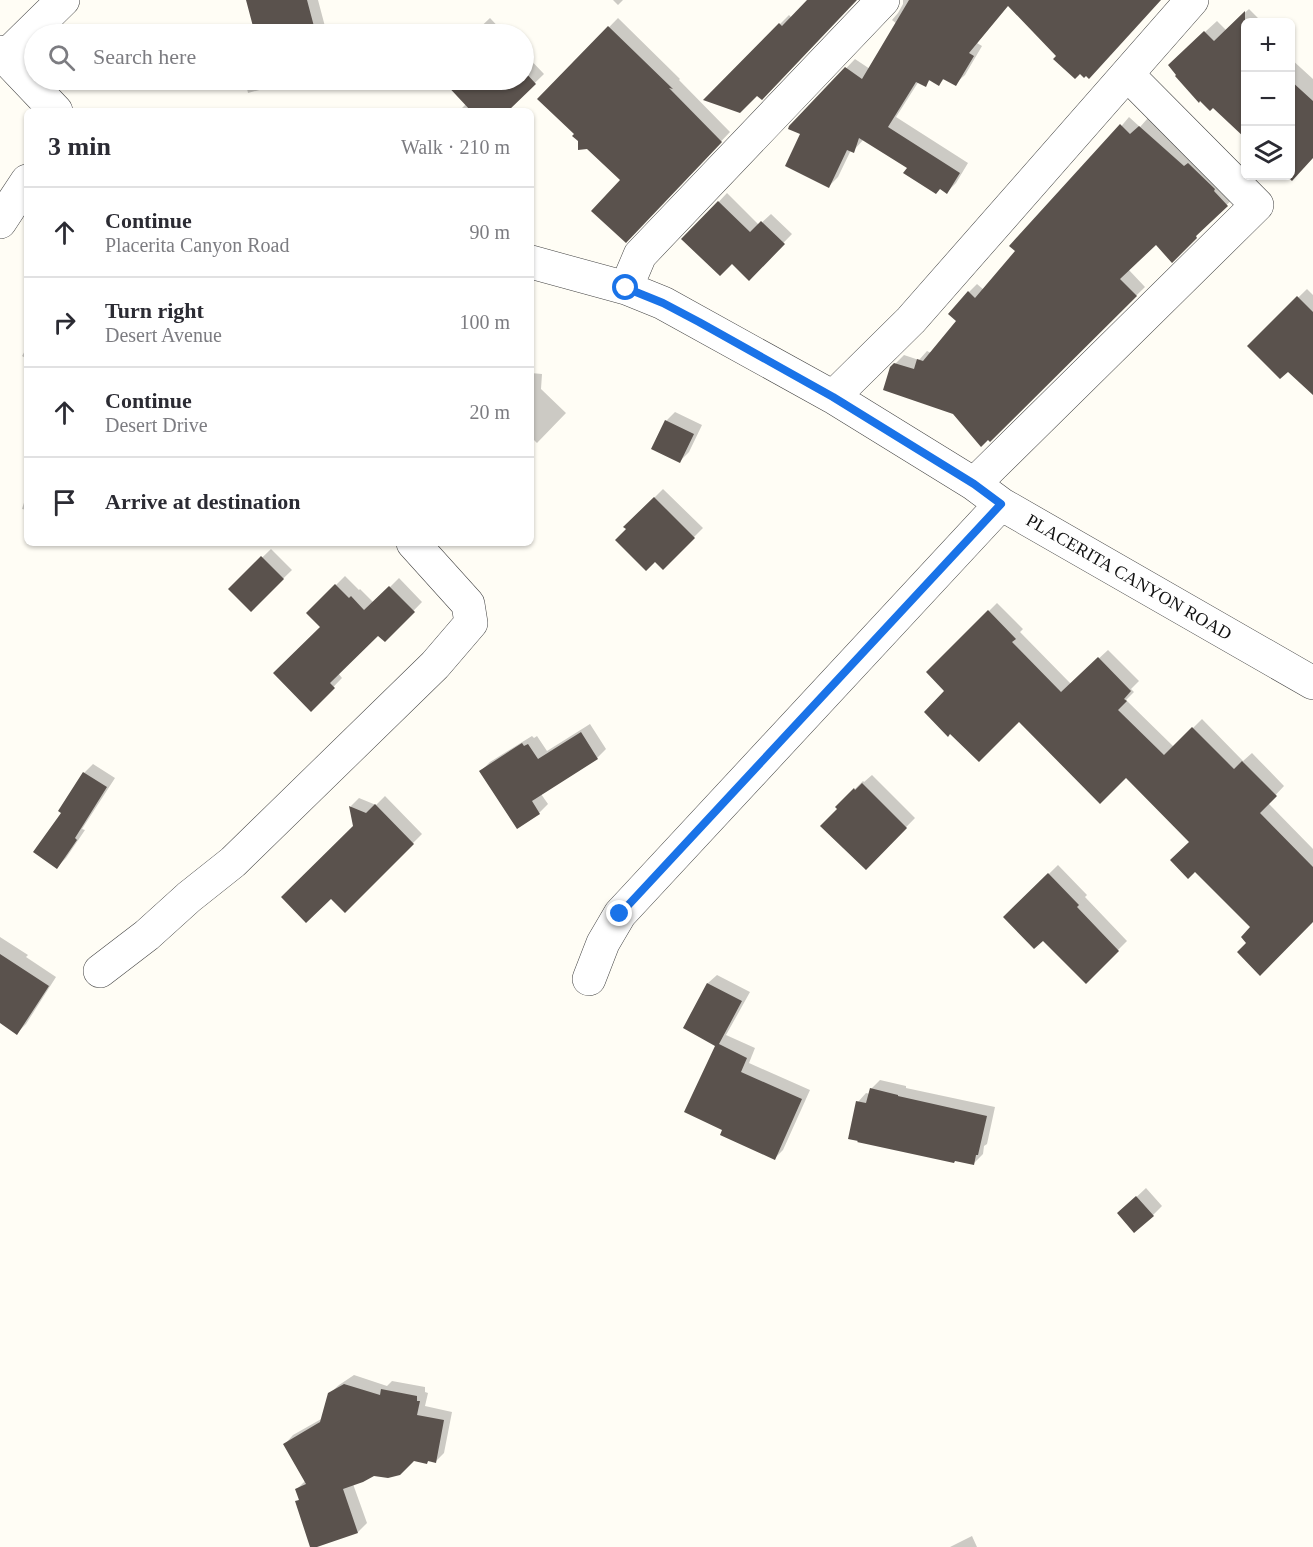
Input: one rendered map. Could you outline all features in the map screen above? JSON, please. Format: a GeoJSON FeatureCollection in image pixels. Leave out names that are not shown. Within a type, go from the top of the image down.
{"type":"FeatureCollection","features":[{"type":"Feature","properties":{"kind":"street"},"geometry":{"type":"LineString","coordinates":[[36,24],[63,0]]}},
{"type":"Feature","properties":{"kind":"street"},"geometry":{"type":"LineString","coordinates":[[626,288],[640,255],[883,0]]}},
{"type":"Feature","properties":{"kind":"street"},"geometry":{"type":"LineString","coordinates":[[833,397],[911,320],[1192,0]]}},
{"type":"Feature","properties":{"kind":"street"},"geometry":{"type":"LineString","coordinates":[[24,35],[3,54],[24,77]]}},
{"type":"Feature","properties":{"kind":"street"},"geometry":{"type":"LineString","coordinates":[[974,484],[1257,205],[1128,74]]}},
{"type":"Feature","properties":{"kind":"street"},"geometry":{"type":"LineString","coordinates":[[36,90],[53,108]]}},
{"type":"Feature","properties":{"kind":"street"},"geometry":{"type":"LineString","coordinates":[[0,222],[24,186]]}},
{"type":"Feature","properties":{"kind":"street","name":"PLACERITA CANYON ROAD"},"geometry":{"type":"LineString","coordinates":[[534,263],[626,288],[663,303],[699,322],[833,397],[974,484],[1001,504],[1313,683]]}},
{"type":"Feature","properties":{"kind":"street"},"geometry":{"type":"LineString","coordinates":[[589,979],[603,943],[620,914],[1001,504]]}},
{"type":"Feature","properties":{"kind":"street"},"geometry":{"type":"LineString","coordinates":[[100,971],[147,935],[233,862],[435,665],[471,623],[468,604],[416,546]]}},
{"type":"Feature","properties":{"kind":"building"},"geometry":{"type":"Polygon","coordinates":[[[246,0],[307,0],[313,24],[252,24],[246,0]]]}},
{"type":"Feature","properties":{"kind":"building"},"geometry":{"type":"Polygon","coordinates":[[[807,0],[857,0],[762,100],[757,96],[740,113],[703,100],[779,23],[782,26],[807,0]]]}},
{"type":"Feature","properties":{"kind":"building"},"geometry":{"type":"Polygon","coordinates":[[[909,0],[1161,0],[1089,79],[1080,74],[1075,79],[1053,59],[1056,56],[1008,6],[969,53],[974,56],[956,86],[943,79],[939,86],[929,80],[926,87],[916,82],[888,127],[960,173],[947,194],[940,189],[936,194],[903,173],[907,168],[859,138],[854,153],[847,150],[829,188],[785,166],[800,134],[788,129],[789,126],[845,67],[862,79],[909,0]]]}},
{"type":"Feature","properties":{"kind":"building"},"geometry":{"type":"Polygon","coordinates":[[[1245,11],[1245,18],[1241,18],[1241,134],[1213,108],[1210,111],[1200,101],[1199,103],[1168,65],[1204,31],[1214,41],[1245,11]]]}},
{"type":"Feature","properties":{"kind":"building"},"geometry":{"type":"Polygon","coordinates":[[[608,26],[673,89],[669,88],[722,142],[626,243],[591,211],[620,180],[587,149],[578,150],[578,141],[572,136],[574,134],[537,99],[608,26]]]}},
{"type":"Feature","properties":{"kind":"building"},"geometry":{"type":"Polygon","coordinates":[[[1295,85],[1313,101],[1313,158],[1295,178],[1295,85]]]}},
{"type":"Feature","properties":{"kind":"building"},"geometry":{"type":"Polygon","coordinates":[[[451,90],[530,90],[511,108],[468,108],[451,90]]]}},
{"type":"Feature","properties":{"kind":"building"},"geometry":{"type":"Polygon","coordinates":[[[1120,124],[1130,134],[1139,126],[1184,166],[1188,163],[1215,189],[1214,191],[1228,206],[1196,236],[1197,238],[1172,263],[1156,245],[1120,279],[1137,296],[990,442],[988,440],[981,447],[953,414],[883,390],[890,367],[894,363],[914,369],[917,359],[923,361],[956,321],[948,314],[968,291],[975,298],[1015,251],[1009,246],[1120,124]]]}},
{"type":"Feature","properties":{"kind":"building"},"geometry":{"type":"Polygon","coordinates":[[[718,201],[750,232],[761,221],[785,244],[749,281],[732,264],[720,276],[681,239],[718,201]]]}},
{"type":"Feature","properties":{"kind":"building"},"geometry":{"type":"Polygon","coordinates":[[[1297,296],[1313,312],[1313,395],[1288,372],[1280,379],[1247,346],[1297,296]]]}},
{"type":"Feature","properties":{"kind":"building"},"geometry":{"type":"Polygon","coordinates":[[[665,420],[694,434],[680,463],[651,449],[665,420]]]}},
{"type":"Feature","properties":{"kind":"building"},"geometry":{"type":"Polygon","coordinates":[[[654,497],[695,538],[663,570],[655,562],[646,571],[615,540],[626,529],[623,527],[654,497]]]}},
{"type":"Feature","properties":{"kind":"building"},"geometry":{"type":"Polygon","coordinates":[[[261,556],[284,579],[251,612],[228,589],[261,556]]]}},
{"type":"Feature","properties":{"kind":"building"},"geometry":{"type":"Polygon","coordinates":[[[335,584],[364,610],[389,586],[415,612],[385,642],[378,636],[330,683],[335,688],[311,712],[273,673],[320,627],[306,613],[335,584]]]}},
{"type":"Feature","properties":{"kind":"building"},"geometry":{"type":"Polygon","coordinates":[[[988,610],[1016,639],[1012,642],[1061,692],[1098,657],[1131,691],[1124,699],[1127,701],[1118,710],[1164,755],[1192,727],[1234,769],[1242,761],[1277,796],[1260,813],[1313,867],[1313,922],[1260,976],[1237,952],[1246,943],[1241,937],[1250,927],[1195,872],[1188,879],[1170,860],[1189,842],[1126,778],[1100,804],[1019,722],[979,762],[950,734],[948,737],[924,712],[944,691],[926,672],[988,610]]]}},
{"type":"Feature","properties":{"kind":"building"},"geometry":{"type":"Polygon","coordinates":[[[581,732],[598,759],[532,801],[540,814],[517,829],[479,771],[522,743],[524,746],[528,744],[538,759],[581,732]]]}},
{"type":"Feature","properties":{"kind":"building"},"geometry":{"type":"Polygon","coordinates":[[[83,772],[107,787],[75,838],[77,840],[57,869],[33,852],[61,813],[58,811],[83,772]]]}},
{"type":"Feature","properties":{"kind":"building"},"geometry":{"type":"Polygon","coordinates":[[[862,783],[907,828],[866,870],[820,826],[837,809],[835,807],[862,783]]]}},
{"type":"Feature","properties":{"kind":"building"},"geometry":{"type":"Polygon","coordinates":[[[375,804],[414,844],[345,913],[331,899],[306,923],[281,897],[353,826],[349,806],[366,813],[375,804]]]}},
{"type":"Feature","properties":{"kind":"building"},"geometry":{"type":"Polygon","coordinates":[[[1048,873],[1119,951],[1086,984],[1043,941],[1034,949],[1003,917],[1048,873]]]}},
{"type":"Feature","properties":{"kind":"building"},"geometry":{"type":"Polygon","coordinates":[[[0,954],[49,986],[17,1035],[0,1023],[0,954]]]}},
{"type":"Feature","properties":{"kind":"building"},"geometry":{"type":"Polygon","coordinates":[[[707,983],[742,1001],[719,1044],[747,1058],[741,1072],[802,1099],[775,1160],[720,1135],[722,1130],[684,1112],[715,1046],[683,1028],[707,983]]]}},
{"type":"Feature","properties":{"kind":"building"},"geometry":{"type":"Polygon","coordinates":[[[870,1088],[987,1116],[974,1165],[955,1161],[954,1163],[848,1139],[856,1101],[866,1103],[870,1088]]]}},
{"type":"Feature","properties":{"kind":"building"},"geometry":{"type":"Polygon","coordinates":[[[1136,1196],[1154,1216],[1134,1233],[1117,1213],[1136,1196]]]}},
{"type":"Feature","properties":{"kind":"building"},"geometry":{"type":"Polygon","coordinates":[[[344,1384],[380,1395],[381,1389],[417,1396],[417,1401],[420,1401],[417,1415],[444,1420],[436,1463],[428,1461],[427,1464],[414,1461],[400,1475],[388,1478],[374,1476],[343,1489],[358,1533],[317,1547],[310,1547],[295,1501],[299,1500],[295,1489],[306,1484],[283,1444],[320,1422],[328,1393],[344,1384]]]}},
{"type":"Feature","properties":{"kind":"route"},"geometry":{"type":"LineString","coordinates":[[620,914],[1001,504],[974,484],[833,397],[663,303],[626,288]]}}]}
